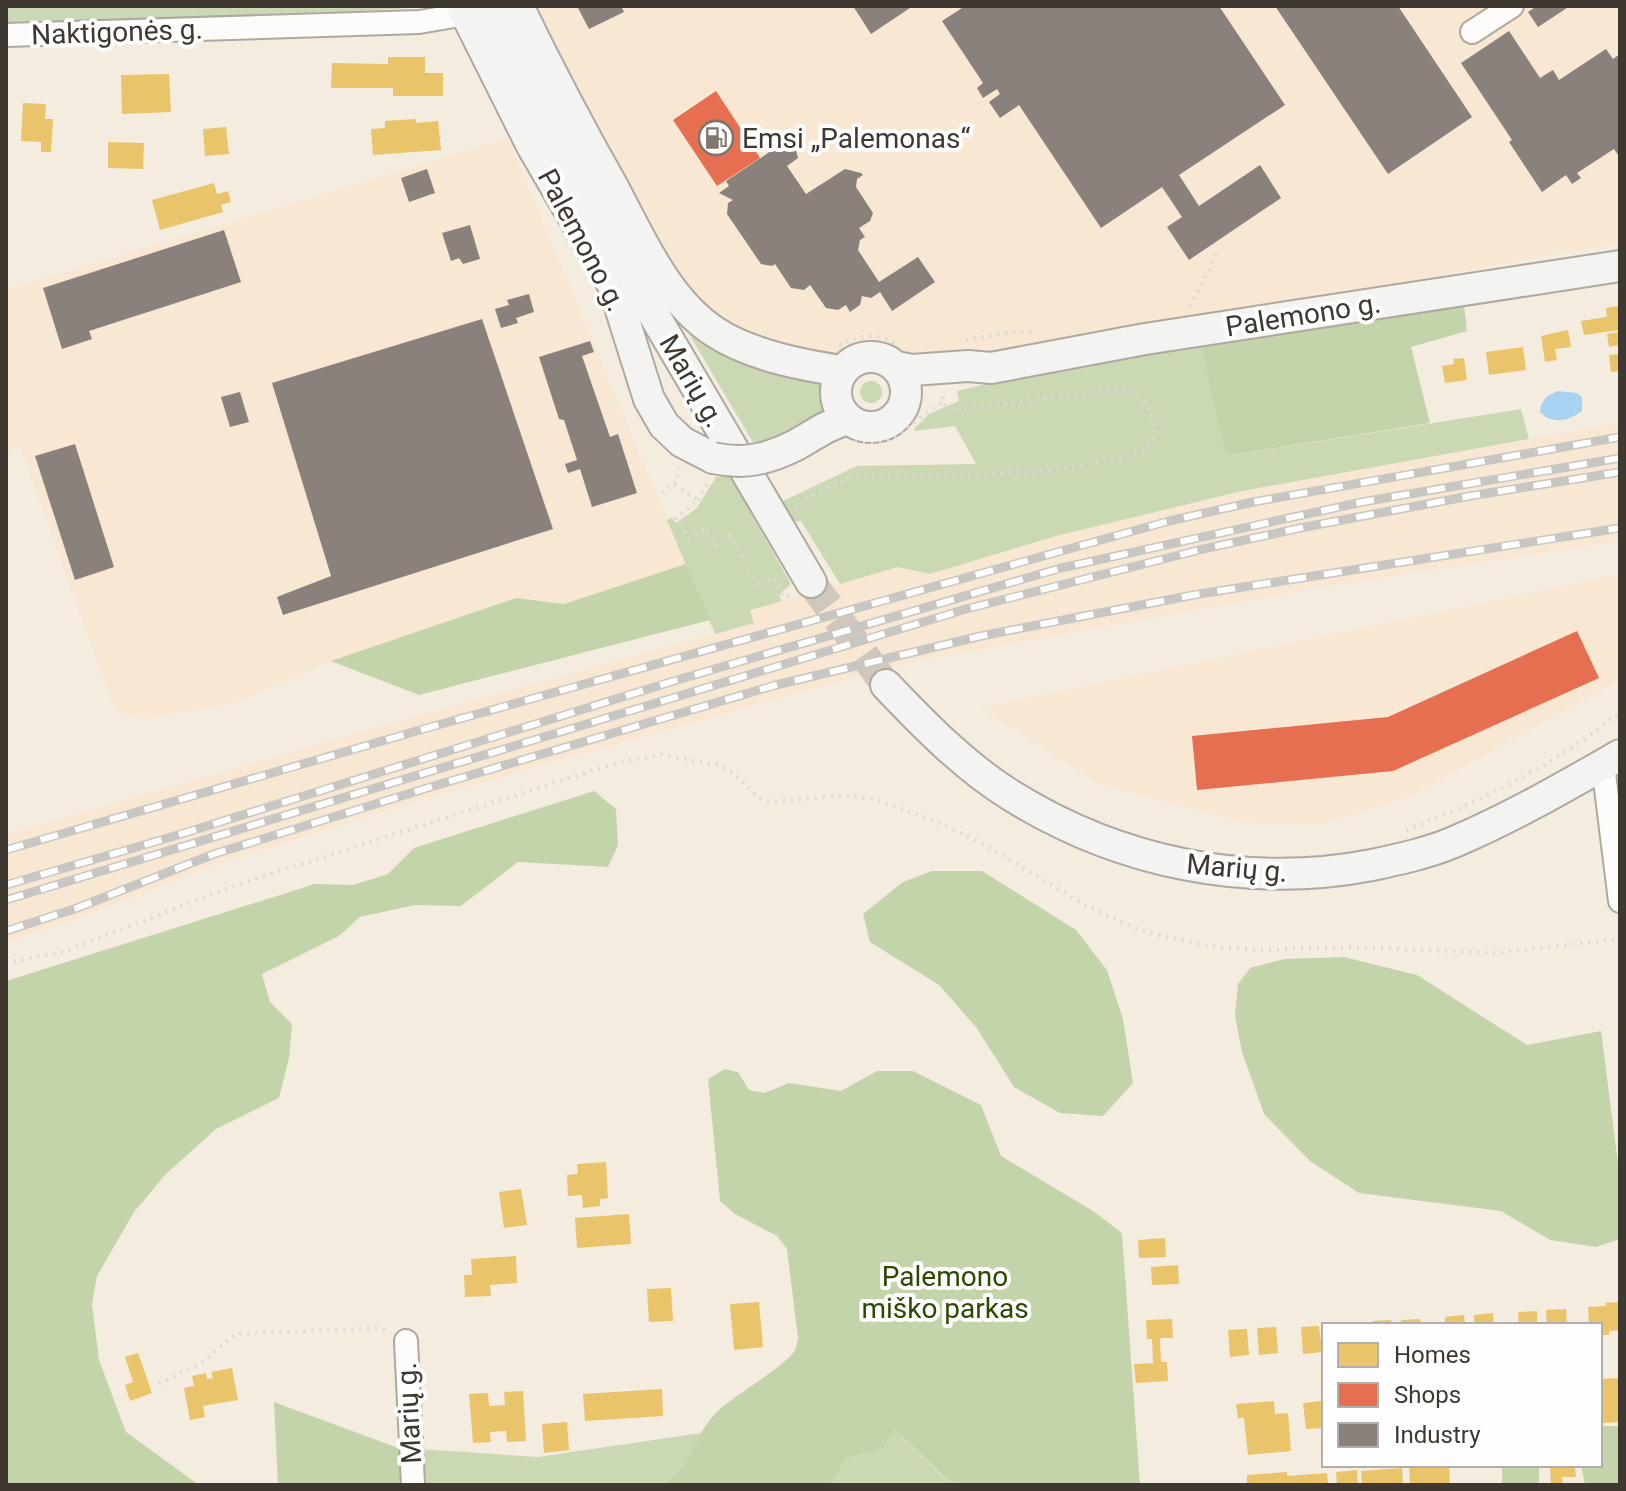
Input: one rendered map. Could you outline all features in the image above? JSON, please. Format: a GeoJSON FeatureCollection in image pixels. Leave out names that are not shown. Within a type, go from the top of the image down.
{"type":"FeatureCollection","features":[{"type":"Feature","properties":{"kind":"street","name":"Palemono g."},"geometry":{"type":"LineString","coordinates":[[518,6],[636,231],[678,298],[694,316],[734,343],[815,368],[838,360],[850,363],[874,357],[886,360],[899,357],[912,370],[968,366],[986,368],[1145,339],[1620,266]]}},
{"type":"Feature","properties":{"kind":"street"},"geometry":{"type":"LineString","coordinates":[[1472,32],[1512,6]]}},
{"type":"Feature","properties":{"kind":"street","name":"Palemono g."},"geometry":{"type":"LineString","coordinates":[[473,9],[532,146],[613,285],[649,399],[664,425],[682,442],[713,458],[732,462],[771,457],[846,419]]}},
{"type":"Feature","properties":{"kind":"street","name":"Naktigonės g."},"geometry":{"type":"LineString","coordinates":[[6,35],[419,22],[473,9]]}},
{"type":"Feature","properties":{"kind":"street","name":"Marių g."},"geometry":{"type":"LineString","coordinates":[[473,9],[630,273],[801,588]]}},
{"type":"Feature","properties":{"kind":"street"},"geometry":{"type":"LineString","coordinates":[[838,360],[835,396],[839,408],[846,419],[870,428],[894,420],[902,410],[906,387],[899,357]]}},
{"type":"Feature","properties":{"kind":"street","name":"Palemono g."},"geometry":{"type":"LineString","coordinates":[[906,398],[970,379],[986,368]]}},
{"type":"Feature","properties":{"kind":"street","name":"Marių g."},"geometry":{"type":"LineString","coordinates":[[886,685],[926,727],[1011,796],[1068,827],[1134,854],[1208,870],[1271,875],[1339,871],[1401,859],[1452,843],[1611,760]]}},
{"type":"Feature","properties":{"kind":"street"},"geometry":{"type":"LineString","coordinates":[[1611,760],[1620,901]]}},
{"type":"Feature","properties":{"kind":"street","name":"Marių g."},"geometry":{"type":"LineString","coordinates":[[406,1341],[413,1485]]}},
{"type":"Feature","properties":{"kind":"path"},"geometry":{"type":"LineString","coordinates":[[1187,312],[1217,254]]}},
{"type":"Feature","properties":{"kind":"path"},"geometry":{"type":"LineString","coordinates":[[838,360],[852,339],[877,336],[899,357]]}},
{"type":"Feature","properties":{"kind":"path"},"geometry":{"type":"LineString","coordinates":[[796,525],[795,511],[805,499],[849,478],[1055,470],[1144,451],[1153,440],[1156,429],[1146,403],[1134,393],[1117,389],[949,411],[943,402]]}},
{"type":"Feature","properties":{"kind":"path"},"geometry":{"type":"LineString","coordinates":[[662,493],[674,484],[698,500],[676,518],[689,539],[705,529],[714,546],[730,536],[757,586],[773,577],[784,598],[801,588]]}},
{"type":"Feature","properties":{"kind":"path"},"geometry":{"type":"LineString","coordinates":[[1403,831],[1496,790],[1594,734],[1620,712]]}},
{"type":"Feature","properties":{"kind":"path"},"geometry":{"type":"LineString","coordinates":[[6,963],[66,951],[236,885],[620,762],[662,755],[717,765],[734,773],[759,798],[773,802],[844,795],[878,800],[978,841],[1085,905],[1142,931],[1207,946],[1256,950],[1349,947],[1495,953],[1620,939]]}},
{"type":"Feature","properties":{"kind":"path"},"geometry":{"type":"LineString","coordinates":[[159,1384],[203,1362],[235,1334],[380,1328],[406,1341]]}},
{"type":"Feature","properties":{"kind":"shaded area"},"geometry":{"type":"Polygon","coordinates":[[[530,6],[1620,6],[1620,243],[1029,349],[956,358],[907,361],[880,344],[859,347],[840,358],[737,336],[684,292],[530,6]]]}},
{"type":"Feature","properties":{"kind":"shaded area"},"geometry":{"type":"Polygon","coordinates":[[[508,138],[686,564],[564,604],[516,598],[331,661],[239,702],[145,719],[115,712],[20,447],[6,453],[6,290],[508,138]]]}},
{"type":"Feature","properties":{"kind":"shaded area"},"geometry":{"type":"Polygon","coordinates":[[[1620,423],[1620,541],[1335,585],[932,658],[434,796],[218,864],[80,918],[6,942],[6,834],[754,623],[750,610],[898,567],[930,574],[1056,536],[1242,491],[1620,423]]]}},
{"type":"Feature","properties":{"kind":"shaded area"},"geometry":{"type":"Polygon","coordinates":[[[1620,574],[1620,680],[1411,796],[1319,825],[1240,822],[1099,784],[980,708],[1620,574]]]}},
{"type":"Feature","properties":{"kind":"green space"},"geometry":{"type":"Polygon","coordinates":[[[6,6],[441,6],[240,19],[6,26],[6,6]]]}},
{"type":"Feature","properties":{"kind":"green space"},"geometry":{"type":"Polygon","coordinates":[[[1464,304],[1467,331],[1411,347],[1430,423],[1226,456],[1201,346],[1464,304]]]}},
{"type":"Feature","properties":{"kind":"green space"},"geometry":{"type":"Polygon","coordinates":[[[672,305],[827,378],[824,393],[831,414],[758,451],[672,305]]]}},
{"type":"Feature","properties":{"kind":"green space"},"geometry":{"type":"Polygon","coordinates":[[[1184,345],[1201,346],[1227,456],[1521,409],[1529,439],[1242,491],[1056,536],[930,574],[898,567],[840,584],[801,521],[792,522],[781,502],[857,466],[976,464],[955,426],[914,429],[929,414],[959,401],[957,391],[1184,345]]]}},
{"type":"Feature","properties":{"kind":"green space"},"geometry":{"type":"Polygon","coordinates":[[[871,381],[879,384],[882,392],[879,400],[871,403],[863,400],[860,392],[863,384],[871,381]]]}},
{"type":"Feature","properties":{"kind":"green space"},"geometry":{"type":"Polygon","coordinates":[[[730,476],[791,584],[779,595],[782,601],[750,610],[754,623],[715,634],[667,520],[672,518],[676,523],[697,508],[716,477],[730,476]]]}},
{"type":"Feature","properties":{"kind":"green space"},"geometry":{"type":"Polygon","coordinates":[[[686,564],[710,620],[419,695],[331,661],[516,598],[564,604],[686,564]]]}},
{"type":"Feature","properties":{"kind":"green space"},"geometry":{"type":"Polygon","coordinates":[[[594,791],[616,809],[618,845],[608,867],[518,862],[461,906],[415,905],[360,917],[339,936],[262,974],[270,1002],[292,1024],[289,1058],[279,1098],[216,1129],[165,1175],[134,1212],[97,1276],[92,1304],[99,1360],[126,1432],[199,1485],[6,1485],[6,981],[315,884],[353,885],[388,874],[414,848],[594,791]]]}},
{"type":"Feature","properties":{"kind":"green space"},"geometry":{"type":"Polygon","coordinates":[[[932,871],[982,871],[1076,930],[1107,970],[1123,1019],[1133,1083],[1103,1116],[1060,1113],[1014,1087],[976,1027],[939,985],[870,942],[863,914],[903,882],[932,871]]]}},
{"type":"Feature","properties":{"kind":"green space"},"geometry":{"type":"Polygon","coordinates":[[[1344,957],[1417,975],[1527,1045],[1601,1031],[1620,1179],[1620,1239],[1596,1247],[1550,1240],[1501,1211],[1359,1193],[1310,1161],[1264,1114],[1242,1052],[1235,1016],[1238,984],[1250,968],[1285,959],[1344,957]]]}},
{"type":"Feature","properties":{"kind":"green space","name":"Palemono miško parkas"},"geometry":{"type":"Polygon","coordinates":[[[725,1069],[738,1072],[749,1090],[764,1093],[789,1083],[841,1091],[877,1071],[913,1071],[981,1105],[1001,1156],[1093,1211],[1122,1233],[1140,1485],[960,1485],[944,1477],[895,1429],[883,1448],[846,1459],[830,1485],[661,1485],[681,1469],[702,1431],[717,1412],[789,1357],[795,1350],[798,1338],[787,1249],[777,1236],[735,1214],[720,1201],[708,1079],[725,1069]]]}},
{"type":"Feature","properties":{"kind":"green space"},"geometry":{"type":"Polygon","coordinates":[[[274,1402],[398,1448],[419,1449],[422,1485],[278,1485],[274,1402]]]}},
{"type":"Feature","properties":{"kind":"green space"},"geometry":{"type":"Polygon","coordinates":[[[1602,1426],[1620,1426],[1620,1485],[1585,1485],[1581,1467],[1602,1467],[1602,1426]]]}},
{"type":"Feature","properties":{"kind":"green space"},"geometry":{"type":"Polygon","coordinates":[[[895,1429],[943,1477],[960,1485],[830,1485],[846,1459],[883,1448],[895,1429]]]}},
{"type":"Feature","properties":{"kind":"green space"},"geometry":{"type":"Polygon","coordinates":[[[701,1433],[685,1462],[661,1485],[422,1485],[419,1449],[538,1457],[701,1433]]]}},
{"type":"Feature","properties":{"kind":"green space"},"geometry":{"type":"Polygon","coordinates":[[[1502,1467],[1539,1467],[1539,1485],[1502,1485],[1502,1467]]]}},
{"type":"Feature","properties":{"kind":"water"},"geometry":{"type":"Polygon","coordinates":[[[1558,391],[1577,393],[1582,397],[1582,411],[1561,420],[1550,419],[1540,412],[1543,401],[1558,391]]]}},
{"type":"Feature","properties":{"kind":"building: Homes"},"geometry":{"type":"Polygon","coordinates":[[[388,57],[425,57],[425,73],[443,73],[443,96],[393,96],[393,88],[331,88],[332,63],[388,64],[388,57]]]}},
{"type":"Feature","properties":{"kind":"building: Homes"},"geometry":{"type":"Polygon","coordinates":[[[169,74],[171,112],[122,114],[121,75],[169,74]]]}},
{"type":"Feature","properties":{"kind":"building: Homes"},"geometry":{"type":"Polygon","coordinates":[[[23,103],[46,104],[45,119],[53,119],[51,152],[41,152],[41,142],[21,141],[23,103]]]}},
{"type":"Feature","properties":{"kind":"building: Homes"},"geometry":{"type":"Polygon","coordinates":[[[416,119],[416,123],[438,121],[441,150],[373,155],[371,129],[385,128],[385,121],[416,119]]]}},
{"type":"Feature","properties":{"kind":"building: Homes"},"geometry":{"type":"Polygon","coordinates":[[[226,127],[229,154],[205,156],[203,129],[226,127]]]}},
{"type":"Feature","properties":{"kind":"building: Homes"},"geometry":{"type":"Polygon","coordinates":[[[108,142],[144,143],[143,169],[108,168],[108,142]]]}},
{"type":"Feature","properties":{"kind":"building: Homes"},"geometry":{"type":"Polygon","coordinates":[[[214,183],[217,194],[228,191],[231,202],[221,205],[223,212],[160,230],[152,200],[214,183]]]}},
{"type":"Feature","properties":{"kind":"building: Homes"},"geometry":{"type":"Polygon","coordinates":[[[1618,306],[1620,330],[1584,335],[1581,321],[1607,317],[1606,308],[1618,306]]]}},
{"type":"Feature","properties":{"kind":"building: Homes"},"geometry":{"type":"Polygon","coordinates":[[[1568,330],[1571,347],[1555,349],[1557,360],[1545,362],[1541,336],[1568,330]]]}},
{"type":"Feature","properties":{"kind":"building: Homes"},"geometry":{"type":"Polygon","coordinates":[[[1620,332],[1620,345],[1609,347],[1607,334],[1620,332]]]}},
{"type":"Feature","properties":{"kind":"building: Homes"},"geometry":{"type":"Polygon","coordinates":[[[1523,347],[1526,370],[1489,375],[1486,352],[1523,347]]]}},
{"type":"Feature","properties":{"kind":"building: Homes"},"geometry":{"type":"Polygon","coordinates":[[[1619,354],[1620,371],[1611,372],[1609,355],[1619,354]]]}},
{"type":"Feature","properties":{"kind":"building: Homes"},"geometry":{"type":"Polygon","coordinates":[[[1464,358],[1467,380],[1445,383],[1442,366],[1454,364],[1453,359],[1464,358]]]}},
{"type":"Feature","properties":{"kind":"building: Homes"},"geometry":{"type":"Polygon","coordinates":[[[606,1162],[608,1198],[600,1199],[600,1206],[583,1208],[582,1195],[568,1196],[567,1175],[578,1174],[577,1164],[606,1162]]]}},
{"type":"Feature","properties":{"kind":"building: Homes"},"geometry":{"type":"Polygon","coordinates":[[[521,1189],[527,1225],[504,1228],[499,1192],[521,1189]]]}},
{"type":"Feature","properties":{"kind":"building: Homes"},"geometry":{"type":"Polygon","coordinates":[[[629,1214],[631,1244],[577,1248],[575,1218],[629,1214]]]}},
{"type":"Feature","properties":{"kind":"building: Homes"},"geometry":{"type":"Polygon","coordinates":[[[1165,1238],[1166,1257],[1139,1258],[1138,1240],[1165,1238]]]}},
{"type":"Feature","properties":{"kind":"building: Homes"},"geometry":{"type":"Polygon","coordinates":[[[516,1256],[517,1283],[490,1285],[491,1296],[465,1297],[464,1275],[472,1275],[471,1259],[516,1256]]]}},
{"type":"Feature","properties":{"kind":"building: Homes"},"geometry":{"type":"Polygon","coordinates":[[[1178,1265],[1179,1284],[1152,1285],[1151,1267],[1178,1265]]]}},
{"type":"Feature","properties":{"kind":"building: Homes"},"geometry":{"type":"Polygon","coordinates":[[[671,1288],[673,1321],[649,1322],[647,1289],[671,1288]]]}},
{"type":"Feature","properties":{"kind":"building: Homes"},"geometry":{"type":"Polygon","coordinates":[[[759,1302],[763,1347],[734,1350],[730,1304],[759,1302]]]}},
{"type":"Feature","properties":{"kind":"building: Homes"},"geometry":{"type":"Polygon","coordinates":[[[1620,1302],[1620,1330],[1609,1331],[1609,1335],[1602,1335],[1602,1323],[1589,1323],[1588,1307],[1606,1306],[1605,1303],[1620,1302]]]}},
{"type":"Feature","properties":{"kind":"building: Homes"},"geometry":{"type":"Polygon","coordinates":[[[1566,1309],[1567,1323],[1547,1323],[1546,1310],[1566,1309]]]}},
{"type":"Feature","properties":{"kind":"building: Homes"},"geometry":{"type":"Polygon","coordinates":[[[1537,1311],[1537,1323],[1519,1323],[1518,1312],[1537,1311]]]}},
{"type":"Feature","properties":{"kind":"building: Homes"},"geometry":{"type":"Polygon","coordinates":[[[1493,1313],[1494,1323],[1474,1323],[1474,1315],[1493,1313]]]}},
{"type":"Feature","properties":{"kind":"building: Homes"},"geometry":{"type":"Polygon","coordinates":[[[1464,1315],[1465,1323],[1445,1323],[1445,1317],[1464,1315]]]}},
{"type":"Feature","properties":{"kind":"building: Homes"},"geometry":{"type":"Polygon","coordinates":[[[1172,1319],[1173,1338],[1160,1338],[1161,1362],[1167,1362],[1168,1381],[1136,1383],[1134,1364],[1153,1363],[1152,1339],[1147,1339],[1146,1320],[1172,1319]]]}},
{"type":"Feature","properties":{"kind":"building: Homes"},"geometry":{"type":"Polygon","coordinates":[[[1420,1319],[1421,1323],[1402,1323],[1401,1320],[1420,1319]]]}},
{"type":"Feature","properties":{"kind":"building: Homes"},"geometry":{"type":"Polygon","coordinates":[[[1391,1320],[1392,1323],[1373,1323],[1391,1320]]]}},
{"type":"Feature","properties":{"kind":"building: Homes"},"geometry":{"type":"Polygon","coordinates":[[[1319,1326],[1322,1352],[1303,1354],[1301,1327],[1319,1326]]]}},
{"type":"Feature","properties":{"kind":"building: Homes"},"geometry":{"type":"Polygon","coordinates":[[[1276,1327],[1278,1353],[1259,1355],[1257,1328],[1276,1327]]]}},
{"type":"Feature","properties":{"kind":"building: Homes"},"geometry":{"type":"Polygon","coordinates":[[[1247,1329],[1249,1355],[1230,1357],[1228,1330],[1247,1329]]]}},
{"type":"Feature","properties":{"kind":"building: Homes"},"geometry":{"type":"Polygon","coordinates":[[[138,1353],[152,1393],[130,1401],[125,1385],[133,1382],[125,1357],[138,1353]]]}},
{"type":"Feature","properties":{"kind":"building: Homes"},"geometry":{"type":"Polygon","coordinates":[[[232,1368],[238,1400],[203,1406],[205,1417],[190,1420],[184,1388],[194,1386],[192,1376],[206,1373],[207,1379],[213,1378],[211,1372],[232,1368]]]}},
{"type":"Feature","properties":{"kind":"building: Homes"},"geometry":{"type":"Polygon","coordinates":[[[1620,1378],[1620,1422],[1603,1423],[1602,1379],[1620,1378]]]}},
{"type":"Feature","properties":{"kind":"building: Homes"},"geometry":{"type":"Polygon","coordinates":[[[662,1389],[663,1416],[585,1421],[583,1394],[662,1389]]]}},
{"type":"Feature","properties":{"kind":"building: Homes"},"geometry":{"type":"Polygon","coordinates":[[[523,1391],[526,1441],[507,1442],[506,1431],[490,1432],[491,1442],[473,1443],[469,1394],[488,1393],[489,1406],[505,1405],[504,1392],[523,1391]]]}},
{"type":"Feature","properties":{"kind":"building: Homes"},"geometry":{"type":"Polygon","coordinates":[[[1274,1401],[1275,1414],[1288,1413],[1291,1451],[1248,1455],[1244,1418],[1238,1418],[1236,1404],[1274,1401]]]}},
{"type":"Feature","properties":{"kind":"building: Homes"},"geometry":{"type":"Polygon","coordinates":[[[1322,1401],[1322,1428],[1306,1429],[1303,1403],[1322,1401]]]}},
{"type":"Feature","properties":{"kind":"building: Homes"},"geometry":{"type":"Polygon","coordinates":[[[567,1422],[569,1450],[544,1453],[542,1424],[567,1422]]]}},
{"type":"Feature","properties":{"kind":"building: Homes"},"geometry":{"type":"Polygon","coordinates":[[[1409,1467],[1449,1467],[1450,1485],[1410,1485],[1409,1467]]]}},
{"type":"Feature","properties":{"kind":"building: Homes"},"geometry":{"type":"Polygon","coordinates":[[[1550,1467],[1575,1468],[1576,1477],[1562,1477],[1563,1485],[1551,1485],[1550,1467]]]}},
{"type":"Feature","properties":{"kind":"building: Homes"},"geometry":{"type":"Polygon","coordinates":[[[1402,1468],[1403,1485],[1362,1485],[1361,1471],[1402,1468]]]}},
{"type":"Feature","properties":{"kind":"building: Homes"},"geometry":{"type":"Polygon","coordinates":[[[1357,1470],[1358,1485],[1337,1485],[1336,1472],[1357,1470]]]}},
{"type":"Feature","properties":{"kind":"building: Homes"},"geometry":{"type":"Polygon","coordinates":[[[1287,1472],[1287,1476],[1327,1473],[1328,1485],[1247,1485],[1247,1475],[1287,1472]]]}},
{"type":"Feature","properties":{"kind":"building: Shops"},"geometry":{"type":"Polygon","coordinates":[[[716,91],[760,158],[717,186],[673,120],[716,91]]]}},
{"type":"Feature","properties":{"kind":"building: Shops"},"geometry":{"type":"Polygon","coordinates":[[[1577,631],[1599,678],[1393,771],[1197,790],[1192,736],[1388,717],[1577,631]]]}},
{"type":"Feature","properties":{"kind":"building: Industry"},"geometry":{"type":"Polygon","coordinates":[[[577,6],[621,6],[624,12],[589,29],[577,6]]]}},
{"type":"Feature","properties":{"kind":"building: Industry"},"geometry":{"type":"Polygon","coordinates":[[[853,6],[913,6],[871,34],[853,6]]]}},
{"type":"Feature","properties":{"kind":"building: Industry"},"geometry":{"type":"Polygon","coordinates":[[[965,6],[1219,6],[1285,105],[1179,175],[1199,206],[1260,165],[1281,198],[1189,260],[1167,227],[1182,217],[1162,187],[1101,228],[1019,105],[1000,118],[989,102],[1000,94],[997,89],[983,98],[977,88],[983,83],[942,21],[965,6]]]}},
{"type":"Feature","properties":{"kind":"building: Industry"},"geometry":{"type":"Polygon","coordinates":[[[1275,6],[1398,6],[1472,117],[1388,174],[1275,6]]]}},
{"type":"Feature","properties":{"kind":"building: Industry"},"geometry":{"type":"Polygon","coordinates":[[[1537,6],[1570,6],[1538,27],[1528,12],[1537,6]]]}},
{"type":"Feature","properties":{"kind":"building: Industry"},"geometry":{"type":"Polygon","coordinates":[[[1509,31],[1540,78],[1553,70],[1559,80],[1606,49],[1613,59],[1620,54],[1620,158],[1614,149],[1577,173],[1581,178],[1572,184],[1566,175],[1542,192],[1461,63],[1509,31]]]}},
{"type":"Feature","properties":{"kind":"building: Industry"},"geometry":{"type":"Polygon","coordinates":[[[777,147],[796,150],[798,158],[787,166],[806,194],[845,169],[863,175],[857,179],[856,187],[873,213],[870,221],[859,228],[865,237],[860,240],[858,250],[879,282],[918,257],[935,282],[892,311],[880,292],[871,298],[862,296],[860,305],[850,312],[846,305],[838,310],[826,308],[810,285],[804,290],[791,288],[775,264],[761,264],[727,214],[728,203],[733,200],[719,193],[729,186],[726,181],[777,147]]]}},
{"type":"Feature","properties":{"kind":"building: Industry"},"geometry":{"type":"Polygon","coordinates":[[[427,169],[435,193],[409,202],[401,178],[427,169]]]}},
{"type":"Feature","properties":{"kind":"building: Industry"},"geometry":{"type":"Polygon","coordinates":[[[470,225],[480,259],[463,264],[459,258],[451,261],[442,233],[470,225]]]}},
{"type":"Feature","properties":{"kind":"building: Industry"},"geometry":{"type":"Polygon","coordinates":[[[224,230],[241,282],[89,331],[92,339],[62,349],[43,288],[224,230]]]}},
{"type":"Feature","properties":{"kind":"building: Industry"},"geometry":{"type":"Polygon","coordinates":[[[529,294],[534,312],[516,318],[518,323],[501,328],[495,309],[509,305],[507,300],[529,294]]]}},
{"type":"Feature","properties":{"kind":"building: Industry"},"geometry":{"type":"Polygon","coordinates":[[[482,319],[553,529],[283,615],[277,597],[331,576],[272,383],[482,319]]]}},
{"type":"Feature","properties":{"kind":"building: Industry"},"geometry":{"type":"Polygon","coordinates":[[[590,341],[594,352],[582,356],[610,437],[618,434],[637,493],[592,507],[580,469],[568,473],[565,464],[577,460],[564,420],[559,419],[539,357],[590,341]]]}},
{"type":"Feature","properties":{"kind":"building: Industry"},"geometry":{"type":"Polygon","coordinates":[[[240,392],[249,422],[230,427],[221,397],[240,392]]]}},
{"type":"Feature","properties":{"kind":"building: Industry"},"geometry":{"type":"Polygon","coordinates":[[[75,444],[114,567],[75,580],[35,456],[75,444]]]}},
{"type":"Feature","properties":{"kind":"tunnel"},"geometry":{"type":"LineString","coordinates":[[811,582],[886,685]]}},
{"type":"Feature","properties":{"kind":"railway"},"geometry":{"type":"LineString","coordinates":[[6,850],[427,728],[1169,521],[1253,502],[1620,437]]}},
{"type":"Feature","properties":{"kind":"railway"},"geometry":{"type":"LineString","coordinates":[[6,885],[178,835],[677,680],[1061,568],[1362,502],[1620,458]]}},
{"type":"Feature","properties":{"kind":"railway"},"geometry":{"type":"LineString","coordinates":[[6,900],[966,609],[1203,549],[1305,527],[1620,472]]}},
{"type":"Feature","properties":{"kind":"railway"},"geometry":{"type":"LineString","coordinates":[[6,931],[77,908],[214,854],[776,685],[981,636],[1199,594],[1620,528]]}},
{"type":"Feature","properties":{"kind":"place","name":"Emsi „Palemonas“"},"geometry":{"type":"Point","coordinates":[716,138]}}]}
